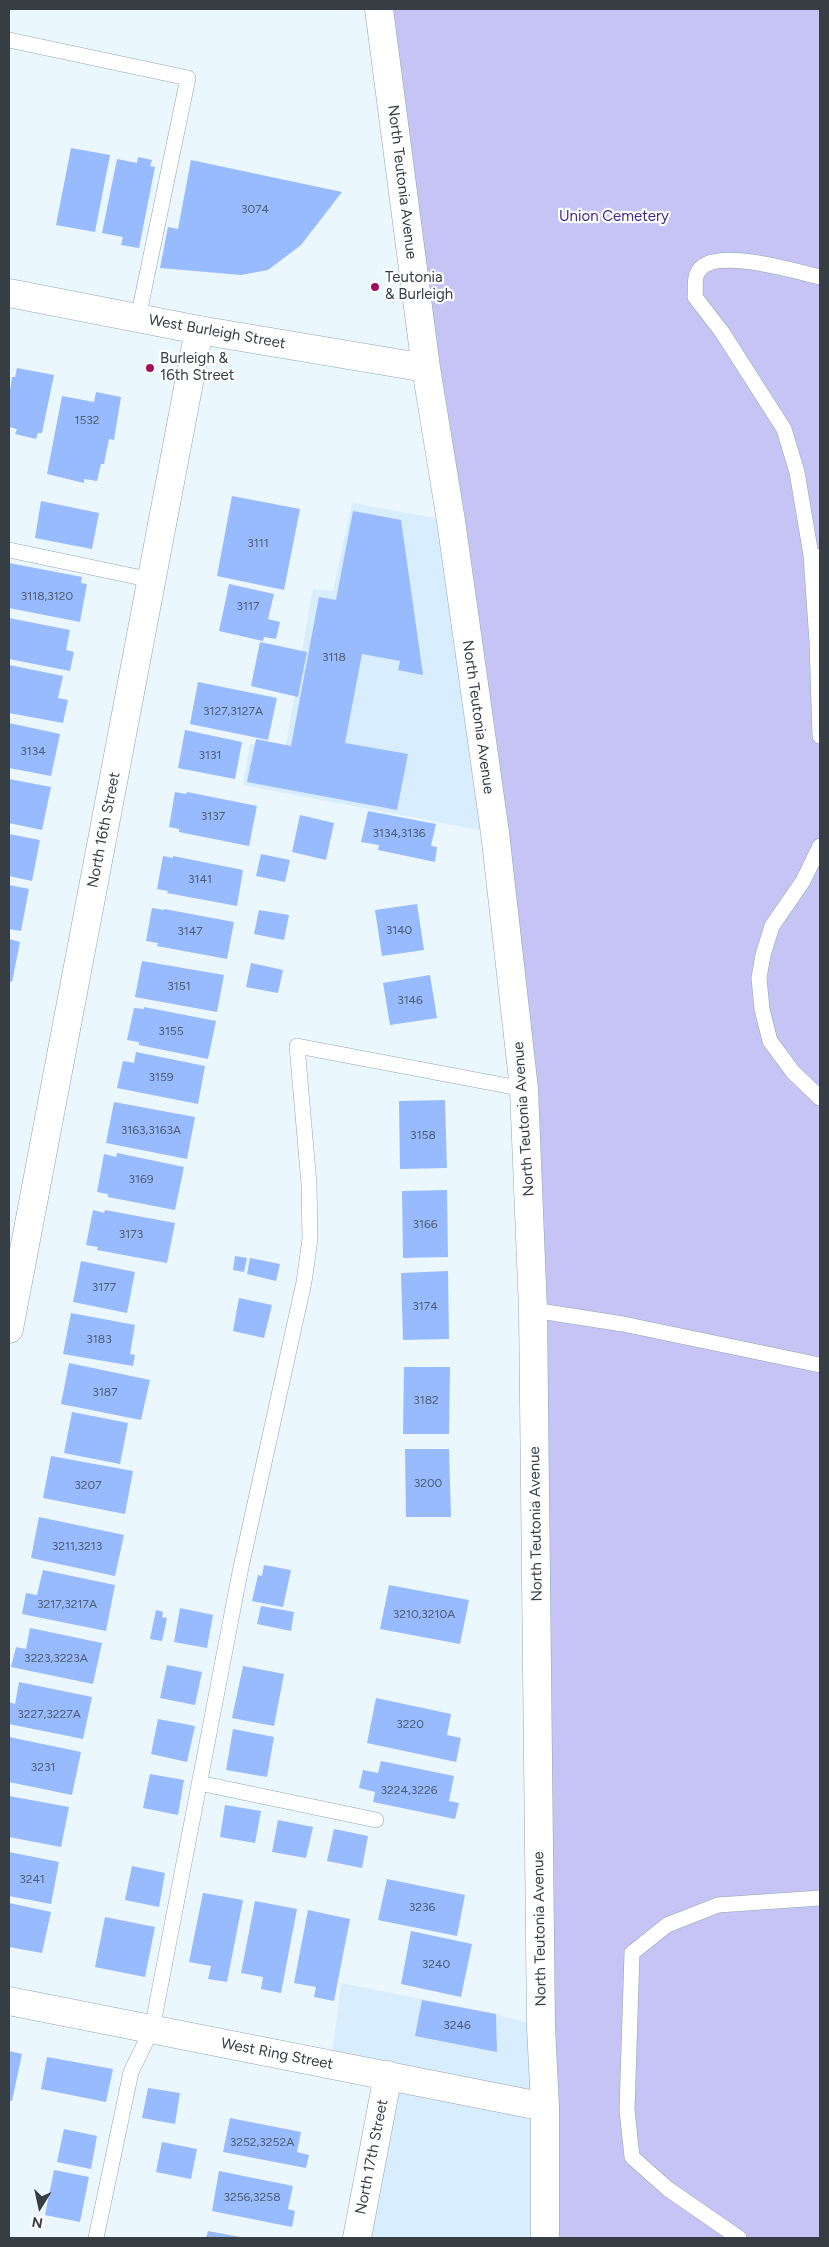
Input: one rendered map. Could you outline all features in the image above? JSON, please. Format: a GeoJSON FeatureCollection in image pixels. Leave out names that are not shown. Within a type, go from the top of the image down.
{"type":"FeatureCollection","features":[{"type":"Feature","properties":{"kind":"main road","name":"North Teutonia Avenue"},"geometry":{"type":"LineString","coordinates":[[379,9],[426,368],[451,522],[495,833],[524,1088],[533,1310],[541,2027],[545,2107],[545,2238]]}},
{"type":"Feature","properties":{"kind":"main road","name":"West Burleigh Street"},"geometry":{"type":"LineString","coordinates":[[9,293],[199,330],[426,368]]}},
{"type":"Feature","properties":{"kind":"main road","name":"North 16th Street"},"geometry":{"type":"LineString","coordinates":[[9,1329],[199,330]]}},
{"type":"Feature","properties":{"kind":"main road","name":"West Ring Street"},"geometry":{"type":"LineString","coordinates":[[9,2001],[545,2107]]}},
{"type":"Feature","properties":{"kind":"main road","name":"North 17th Street"},"geometry":{"type":"LineString","coordinates":[[357,2238],[388,2075]]}},
{"type":"Feature","properties":{"kind":"lane"},"geometry":{"type":"LineString","coordinates":[[9,40],[188,78],[138,318]]}},
{"type":"Feature","properties":{"kind":"lane"},"geometry":{"type":"LineString","coordinates":[[820,277],[738,260],[719,261],[705,264],[696,274],[695,297],[722,332],[784,429],[797,472],[816,556],[820,736]]}},
{"type":"Feature","properties":{"kind":"lane"},"geometry":{"type":"LineString","coordinates":[[9,550],[152,580]]}},
{"type":"Feature","properties":{"kind":"lane"},"geometry":{"type":"LineString","coordinates":[[820,846],[804,881],[772,926],[763,955],[759,978],[762,1009],[770,1040],[793,1072],[820,1098]]}},
{"type":"Feature","properties":{"kind":"lane"},"geometry":{"type":"LineString","coordinates":[[96,2238],[131,2072],[152,2029],[241,1567],[304,1282],[310,1239],[310,1184],[297,1046],[524,1088]]}},
{"type":"Feature","properties":{"kind":"lane"},"geometry":{"type":"LineString","coordinates":[[533,1310],[623,1324],[820,1365]]}},
{"type":"Feature","properties":{"kind":"lane"},"geometry":{"type":"LineString","coordinates":[[199,1783],[376,1820]]}},
{"type":"Feature","properties":{"kind":"lane"},"geometry":{"type":"LineString","coordinates":[[739,2238],[668,2189],[632,2157],[627,2110],[632,1954],[667,1925],[718,1905],[820,1898]]}},
{"type":"Feature","properties":{"kind":"shaded area"},"geometry":{"type":"Polygon","coordinates":[[[352,503],[451,521],[495,833],[243,785],[250,744],[285,749],[313,589],[333,591],[352,503]]]}},
{"type":"Feature","properties":{"kind":"shaded area"},"geometry":{"type":"Polygon","coordinates":[[[341,1983],[496,2014],[541,2027],[545,2238],[357,2238],[388,2075],[331,2064],[341,1983]]]}},
{"type":"Feature","properties":{"kind":"green space","name":"Union Cemetery"},"geometry":{"type":"Polygon","coordinates":[[[379,9],[820,9],[820,2238],[545,2238],[524,1089],[379,9]]]}},
{"type":"Feature","properties":{"kind":"building"},"geometry":{"type":"Polygon","coordinates":[[[71,148],[110,155],[95,232],[56,225],[71,148]]]}},
{"type":"Feature","properties":{"kind":"building"},"geometry":{"type":"Polygon","coordinates":[[[138,157],[152,160],[150,166],[155,167],[139,248],[121,245],[123,237],[102,233],[117,159],[137,163],[138,157]]]}},
{"type":"Feature","properties":{"kind":"building"},"geometry":{"type":"Polygon","coordinates":[[[191,160],[342,192],[301,245],[268,270],[241,275],[160,268],[168,227],[178,229],[191,160]]]}},
{"type":"Feature","properties":{"kind":"building"},"geometry":{"type":"Polygon","coordinates":[[[17,368],[54,375],[42,433],[38,433],[36,439],[15,434],[17,429],[9,427],[9,397],[12,377],[15,377],[17,368]]]}},
{"type":"Feature","properties":{"kind":"building"},"geometry":{"type":"Polygon","coordinates":[[[96,392],[121,397],[114,440],[109,439],[104,464],[101,464],[97,481],[84,479],[84,483],[47,474],[62,396],[94,402],[96,392]]]}},
{"type":"Feature","properties":{"kind":"building"},"geometry":{"type":"Polygon","coordinates":[[[232,496],[300,509],[284,590],[217,576],[232,496]]]}},
{"type":"Feature","properties":{"kind":"building"},"geometry":{"type":"Polygon","coordinates":[[[41,501],[99,513],[92,549],[35,538],[41,501]]]}},
{"type":"Feature","properties":{"kind":"building"},"geometry":{"type":"Polygon","coordinates":[[[353,511],[401,520],[423,675],[398,670],[400,661],[362,654],[345,743],[408,754],[397,810],[247,782],[256,739],[291,746],[319,597],[336,600],[353,511]]]}},
{"type":"Feature","properties":{"kind":"building"},"geometry":{"type":"Polygon","coordinates":[[[9,563],[82,577],[81,583],[87,584],[80,622],[9,608],[9,563]]]}},
{"type":"Feature","properties":{"kind":"building"},"geometry":{"type":"Polygon","coordinates":[[[229,584],[274,594],[268,619],[280,622],[276,639],[264,637],[263,641],[219,631],[229,584]]]}},
{"type":"Feature","properties":{"kind":"building"},"geometry":{"type":"Polygon","coordinates":[[[9,618],[70,630],[66,650],[74,652],[70,671],[9,659],[9,618]]]}},
{"type":"Feature","properties":{"kind":"building"},"geometry":{"type":"Polygon","coordinates":[[[260,642],[307,652],[298,697],[251,686],[260,642]]]}},
{"type":"Feature","properties":{"kind":"building"},"geometry":{"type":"Polygon","coordinates":[[[9,665],[63,676],[58,698],[68,700],[63,723],[9,713],[9,665]]]}},
{"type":"Feature","properties":{"kind":"building"},"geometry":{"type":"Polygon","coordinates":[[[198,682],[277,698],[268,740],[190,724],[198,682]]]}},
{"type":"Feature","properties":{"kind":"building"},"geometry":{"type":"Polygon","coordinates":[[[9,723],[60,734],[51,776],[9,768],[9,723]]]}},
{"type":"Feature","properties":{"kind":"building"},"geometry":{"type":"Polygon","coordinates":[[[185,730],[242,742],[235,779],[178,768],[185,730]]]}},
{"type":"Feature","properties":{"kind":"building"},"geometry":{"type":"Polygon","coordinates":[[[9,779],[51,787],[42,830],[9,823],[9,779]]]}},
{"type":"Feature","properties":{"kind":"building"},"geometry":{"type":"Polygon","coordinates":[[[175,792],[186,794],[187,792],[257,806],[249,846],[179,832],[179,829],[169,827],[175,792]]]}},
{"type":"Feature","properties":{"kind":"building"},"geometry":{"type":"Polygon","coordinates":[[[368,811],[436,824],[431,846],[437,847],[435,862],[378,850],[379,845],[361,842],[368,811]]]}},
{"type":"Feature","properties":{"kind":"building"},"geometry":{"type":"Polygon","coordinates":[[[300,815],[334,823],[326,860],[292,852],[300,815]]]}},
{"type":"Feature","properties":{"kind":"building"},"geometry":{"type":"Polygon","coordinates":[[[9,834],[40,840],[32,881],[9,876],[9,834]]]}},
{"type":"Feature","properties":{"kind":"building"},"geometry":{"type":"Polygon","coordinates":[[[261,854],[290,860],[285,882],[256,876],[261,854]]]}},
{"type":"Feature","properties":{"kind":"building"},"geometry":{"type":"Polygon","coordinates":[[[163,856],[173,858],[173,856],[243,870],[237,906],[167,893],[168,891],[157,889],[163,856]]]}},
{"type":"Feature","properties":{"kind":"building"},"geometry":{"type":"Polygon","coordinates":[[[9,885],[29,889],[21,931],[9,929],[9,885]]]}},
{"type":"Feature","properties":{"kind":"building"},"geometry":{"type":"Polygon","coordinates":[[[417,904],[424,950],[382,956],[375,910],[417,904]]]}},
{"type":"Feature","properties":{"kind":"building"},"geometry":{"type":"Polygon","coordinates":[[[152,908],[234,922],[227,959],[157,946],[158,943],[146,941],[152,908]]]}},
{"type":"Feature","properties":{"kind":"building"},"geometry":{"type":"Polygon","coordinates":[[[259,910],[289,915],[284,940],[254,934],[259,910]]]}},
{"type":"Feature","properties":{"kind":"building"},"geometry":{"type":"Polygon","coordinates":[[[9,939],[20,942],[12,982],[9,981],[9,939]]]}},
{"type":"Feature","properties":{"kind":"building"},"geometry":{"type":"Polygon","coordinates":[[[142,961],[224,975],[217,1012],[135,997],[142,961]]]}},
{"type":"Feature","properties":{"kind":"building"},"geometry":{"type":"Polygon","coordinates":[[[251,963],[283,970],[278,993],[246,987],[251,963]]]}},
{"type":"Feature","properties":{"kind":"building"},"geometry":{"type":"Polygon","coordinates":[[[430,975],[437,1018],[390,1025],[383,983],[430,975]]]}},
{"type":"Feature","properties":{"kind":"building"},"geometry":{"type":"Polygon","coordinates":[[[144,1007],[216,1021],[208,1059],[139,1045],[139,1042],[127,1040],[134,1008],[144,1009],[144,1007]]]}},
{"type":"Feature","properties":{"kind":"building"},"geometry":{"type":"Polygon","coordinates":[[[136,1052],[205,1066],[198,1104],[117,1088],[123,1061],[134,1063],[136,1052]]]}},
{"type":"Feature","properties":{"kind":"building"},"geometry":{"type":"Polygon","coordinates":[[[445,1100],[447,1168],[400,1169],[399,1101],[445,1100]]]}},
{"type":"Feature","properties":{"kind":"building"},"geometry":{"type":"Polygon","coordinates":[[[114,1102],[195,1117],[187,1159],[106,1143],[114,1102]]]}},
{"type":"Feature","properties":{"kind":"building"},"geometry":{"type":"Polygon","coordinates":[[[117,1153],[184,1167],[175,1210],[108,1197],[108,1194],[97,1192],[104,1154],[116,1157],[117,1153]]]}},
{"type":"Feature","properties":{"kind":"building"},"geometry":{"type":"Polygon","coordinates":[[[447,1190],[448,1257],[403,1258],[402,1191],[447,1190]]]}},
{"type":"Feature","properties":{"kind":"building"},"geometry":{"type":"Polygon","coordinates":[[[93,1210],[104,1213],[105,1210],[175,1223],[167,1263],[97,1250],[98,1247],[86,1245],[93,1210]]]}},
{"type":"Feature","properties":{"kind":"building"},"geometry":{"type":"Polygon","coordinates":[[[235,1256],[247,1258],[244,1272],[233,1270],[235,1256]]]}},
{"type":"Feature","properties":{"kind":"building"},"geometry":{"type":"Polygon","coordinates":[[[250,1258],[280,1264],[276,1281],[247,1274],[250,1258]]]}},
{"type":"Feature","properties":{"kind":"building"},"geometry":{"type":"Polygon","coordinates":[[[81,1261],[135,1272],[127,1313],[73,1302],[81,1261]]]}},
{"type":"Feature","properties":{"kind":"building"},"geometry":{"type":"Polygon","coordinates":[[[448,1271],[449,1339],[403,1340],[401,1273],[448,1271]]]}},
{"type":"Feature","properties":{"kind":"building"},"geometry":{"type":"Polygon","coordinates":[[[239,1298],[272,1305],[264,1338],[233,1331],[239,1298]]]}},
{"type":"Feature","properties":{"kind":"building"},"geometry":{"type":"Polygon","coordinates":[[[71,1313],[135,1325],[130,1354],[135,1355],[133,1366],[63,1354],[71,1313]]]}},
{"type":"Feature","properties":{"kind":"building"},"geometry":{"type":"Polygon","coordinates":[[[69,1363],[150,1380],[141,1420],[61,1404],[69,1363]]]}},
{"type":"Feature","properties":{"kind":"building"},"geometry":{"type":"Polygon","coordinates":[[[404,1367],[450,1367],[449,1434],[403,1434],[404,1367]]]}},
{"type":"Feature","properties":{"kind":"building"},"geometry":{"type":"Polygon","coordinates":[[[72,1412],[128,1423],[120,1464],[64,1453],[72,1412]]]}},
{"type":"Feature","properties":{"kind":"building"},"geometry":{"type":"Polygon","coordinates":[[[405,1449],[449,1449],[451,1517],[406,1517],[405,1449]]]}},
{"type":"Feature","properties":{"kind":"building"},"geometry":{"type":"Polygon","coordinates":[[[51,1456],[133,1471],[125,1514],[43,1498],[51,1456]]]}},
{"type":"Feature","properties":{"kind":"building"},"geometry":{"type":"Polygon","coordinates":[[[39,1517],[124,1535],[115,1576],[31,1558],[39,1517]]]}},
{"type":"Feature","properties":{"kind":"building"},"geometry":{"type":"Polygon","coordinates":[[[264,1565],[291,1570],[283,1607],[252,1601],[258,1575],[262,1576],[264,1565]]]}},
{"type":"Feature","properties":{"kind":"building"},"geometry":{"type":"Polygon","coordinates":[[[43,1570],[115,1585],[106,1631],[22,1614],[26,1593],[37,1595],[43,1570]]]}},
{"type":"Feature","properties":{"kind":"building"},"geometry":{"type":"Polygon","coordinates":[[[389,1585],[469,1600],[460,1644],[380,1629],[389,1585]]]}},
{"type":"Feature","properties":{"kind":"building"},"geometry":{"type":"Polygon","coordinates":[[[261,1606],[294,1612],[291,1631],[257,1624],[261,1606]]]}},
{"type":"Feature","properties":{"kind":"building"},"geometry":{"type":"Polygon","coordinates":[[[180,1608],[213,1615],[207,1648],[174,1642],[180,1608]]]}},
{"type":"Feature","properties":{"kind":"building"},"geometry":{"type":"Polygon","coordinates":[[[156,1610],[163,1612],[162,1617],[167,1618],[162,1641],[150,1639],[156,1610]]]}},
{"type":"Feature","properties":{"kind":"building"},"geometry":{"type":"Polygon","coordinates":[[[30,1628],[102,1643],[93,1684],[11,1667],[16,1647],[26,1649],[30,1628]]]}},
{"type":"Feature","properties":{"kind":"building"},"geometry":{"type":"Polygon","coordinates":[[[167,1665],[202,1672],[195,1705],[160,1698],[167,1665]]]}},
{"type":"Feature","properties":{"kind":"building"},"geometry":{"type":"Polygon","coordinates":[[[243,1666],[284,1674],[274,1726],[232,1718],[243,1666]]]}},
{"type":"Feature","properties":{"kind":"building"},"geometry":{"type":"Polygon","coordinates":[[[19,1682],[92,1697],[83,1739],[9,1724],[9,1702],[15,1704],[19,1682]]]}},
{"type":"Feature","properties":{"kind":"building"},"geometry":{"type":"Polygon","coordinates":[[[376,1698],[451,1714],[447,1735],[461,1738],[456,1762],[367,1743],[376,1698]]]}},
{"type":"Feature","properties":{"kind":"building"},"geometry":{"type":"Polygon","coordinates":[[[158,1719],[195,1726],[187,1762],[151,1754],[158,1719]]]}},
{"type":"Feature","properties":{"kind":"building"},"geometry":{"type":"Polygon","coordinates":[[[233,1729],[274,1737],[267,1777],[226,1770],[233,1729]]]}},
{"type":"Feature","properties":{"kind":"building"},"geometry":{"type":"Polygon","coordinates":[[[9,1737],[81,1752],[72,1795],[9,1782],[9,1737]]]}},
{"type":"Feature","properties":{"kind":"building"},"geometry":{"type":"Polygon","coordinates":[[[381,1761],[454,1776],[449,1801],[459,1803],[455,1819],[373,1802],[375,1792],[359,1788],[363,1770],[378,1773],[381,1761]]]}},
{"type":"Feature","properties":{"kind":"building"},"geometry":{"type":"Polygon","coordinates":[[[150,1774],[184,1780],[178,1815],[143,1808],[150,1774]]]}},
{"type":"Feature","properties":{"kind":"building"},"geometry":{"type":"Polygon","coordinates":[[[9,1796],[69,1807],[61,1847],[9,1837],[9,1796]]]}},
{"type":"Feature","properties":{"kind":"building"},"geometry":{"type":"Polygon","coordinates":[[[225,1805],[261,1811],[255,1843],[220,1837],[225,1805]]]}},
{"type":"Feature","properties":{"kind":"building"},"geometry":{"type":"Polygon","coordinates":[[[278,1820],[313,1827],[306,1858],[272,1852],[278,1820]]]}},
{"type":"Feature","properties":{"kind":"building"},"geometry":{"type":"Polygon","coordinates":[[[334,1829],[368,1836],[362,1868],[327,1861],[334,1829]]]}},
{"type":"Feature","properties":{"kind":"building"},"geometry":{"type":"Polygon","coordinates":[[[9,1852],[59,1862],[51,1904],[9,1896],[9,1852]]]}},
{"type":"Feature","properties":{"kind":"building"},"geometry":{"type":"Polygon","coordinates":[[[132,1866],[165,1873],[159,1907],[125,1900],[132,1866]]]}},
{"type":"Feature","properties":{"kind":"building"},"geometry":{"type":"Polygon","coordinates":[[[387,1879],[465,1895],[457,1936],[378,1920],[387,1879]]]}},
{"type":"Feature","properties":{"kind":"building"},"geometry":{"type":"Polygon","coordinates":[[[203,1893],[243,1900],[227,1982],[208,1979],[211,1966],[189,1962],[203,1893]]]}},
{"type":"Feature","properties":{"kind":"building"},"geometry":{"type":"Polygon","coordinates":[[[255,1901],[297,1909],[281,1993],[261,1989],[263,1977],[241,1973],[255,1901]]]}},
{"type":"Feature","properties":{"kind":"building"},"geometry":{"type":"Polygon","coordinates":[[[9,1903],[51,1912],[42,1953],[9,1947],[9,1903]]]}},
{"type":"Feature","properties":{"kind":"building"},"geometry":{"type":"Polygon","coordinates":[[[308,1910],[350,1919],[334,2001],[314,1997],[316,1987],[294,1983],[308,1910]]]}},
{"type":"Feature","properties":{"kind":"building"},"geometry":{"type":"Polygon","coordinates":[[[105,1917],[155,1927],[145,1977],[95,1967],[105,1917]]]}},
{"type":"Feature","properties":{"kind":"building"},"geometry":{"type":"Polygon","coordinates":[[[411,1931],[472,1944],[461,1997],[401,1984],[411,1931]]]}},
{"type":"Feature","properties":{"kind":"building"},"geometry":{"type":"Polygon","coordinates":[[[422,2000],[496,2014],[497,2052],[415,2036],[422,2000]]]}},
{"type":"Feature","properties":{"kind":"building"},"geometry":{"type":"Polygon","coordinates":[[[9,2051],[22,2054],[12,2101],[9,2100],[9,2051]]]}},
{"type":"Feature","properties":{"kind":"building"},"geometry":{"type":"Polygon","coordinates":[[[47,2057],[113,2069],[106,2102],[41,2089],[47,2057]]]}},
{"type":"Feature","properties":{"kind":"building"},"geometry":{"type":"Polygon","coordinates":[[[148,2088],[180,2093],[175,2124],[142,2118],[148,2088]]]}},
{"type":"Feature","properties":{"kind":"building"},"geometry":{"type":"Polygon","coordinates":[[[230,2118],[301,2132],[297,2152],[309,2155],[306,2168],[223,2152],[230,2118]]]}},
{"type":"Feature","properties":{"kind":"building"},"geometry":{"type":"Polygon","coordinates":[[[64,2129],[97,2136],[91,2169],[57,2162],[64,2129]]]}},
{"type":"Feature","properties":{"kind":"building"},"geometry":{"type":"Polygon","coordinates":[[[162,2142],[197,2149],[191,2179],[156,2172],[162,2142]]]}},
{"type":"Feature","properties":{"kind":"building"},"geometry":{"type":"Polygon","coordinates":[[[54,2170],[89,2177],[80,2222],[45,2215],[54,2170]]]}},
{"type":"Feature","properties":{"kind":"building"},"geometry":{"type":"Polygon","coordinates":[[[219,2171],[293,2186],[288,2209],[295,2211],[292,2227],[212,2211],[219,2171]]]}},
{"type":"Feature","properties":{"kind":"building"},"geometry":{"type":"Polygon","coordinates":[[[208,2231],[240,2237],[240,2238],[206,2238],[208,2231]]]}},
{"type":"Feature","properties":{"kind":"place","name":"Teutonia & Burleigh"},"geometry":{"type":"Point","coordinates":[375,287]}},
{"type":"Feature","properties":{"kind":"place","name":"Burleigh & 16th Street"},"geometry":{"type":"Point","coordinates":[150,368]}}]}
